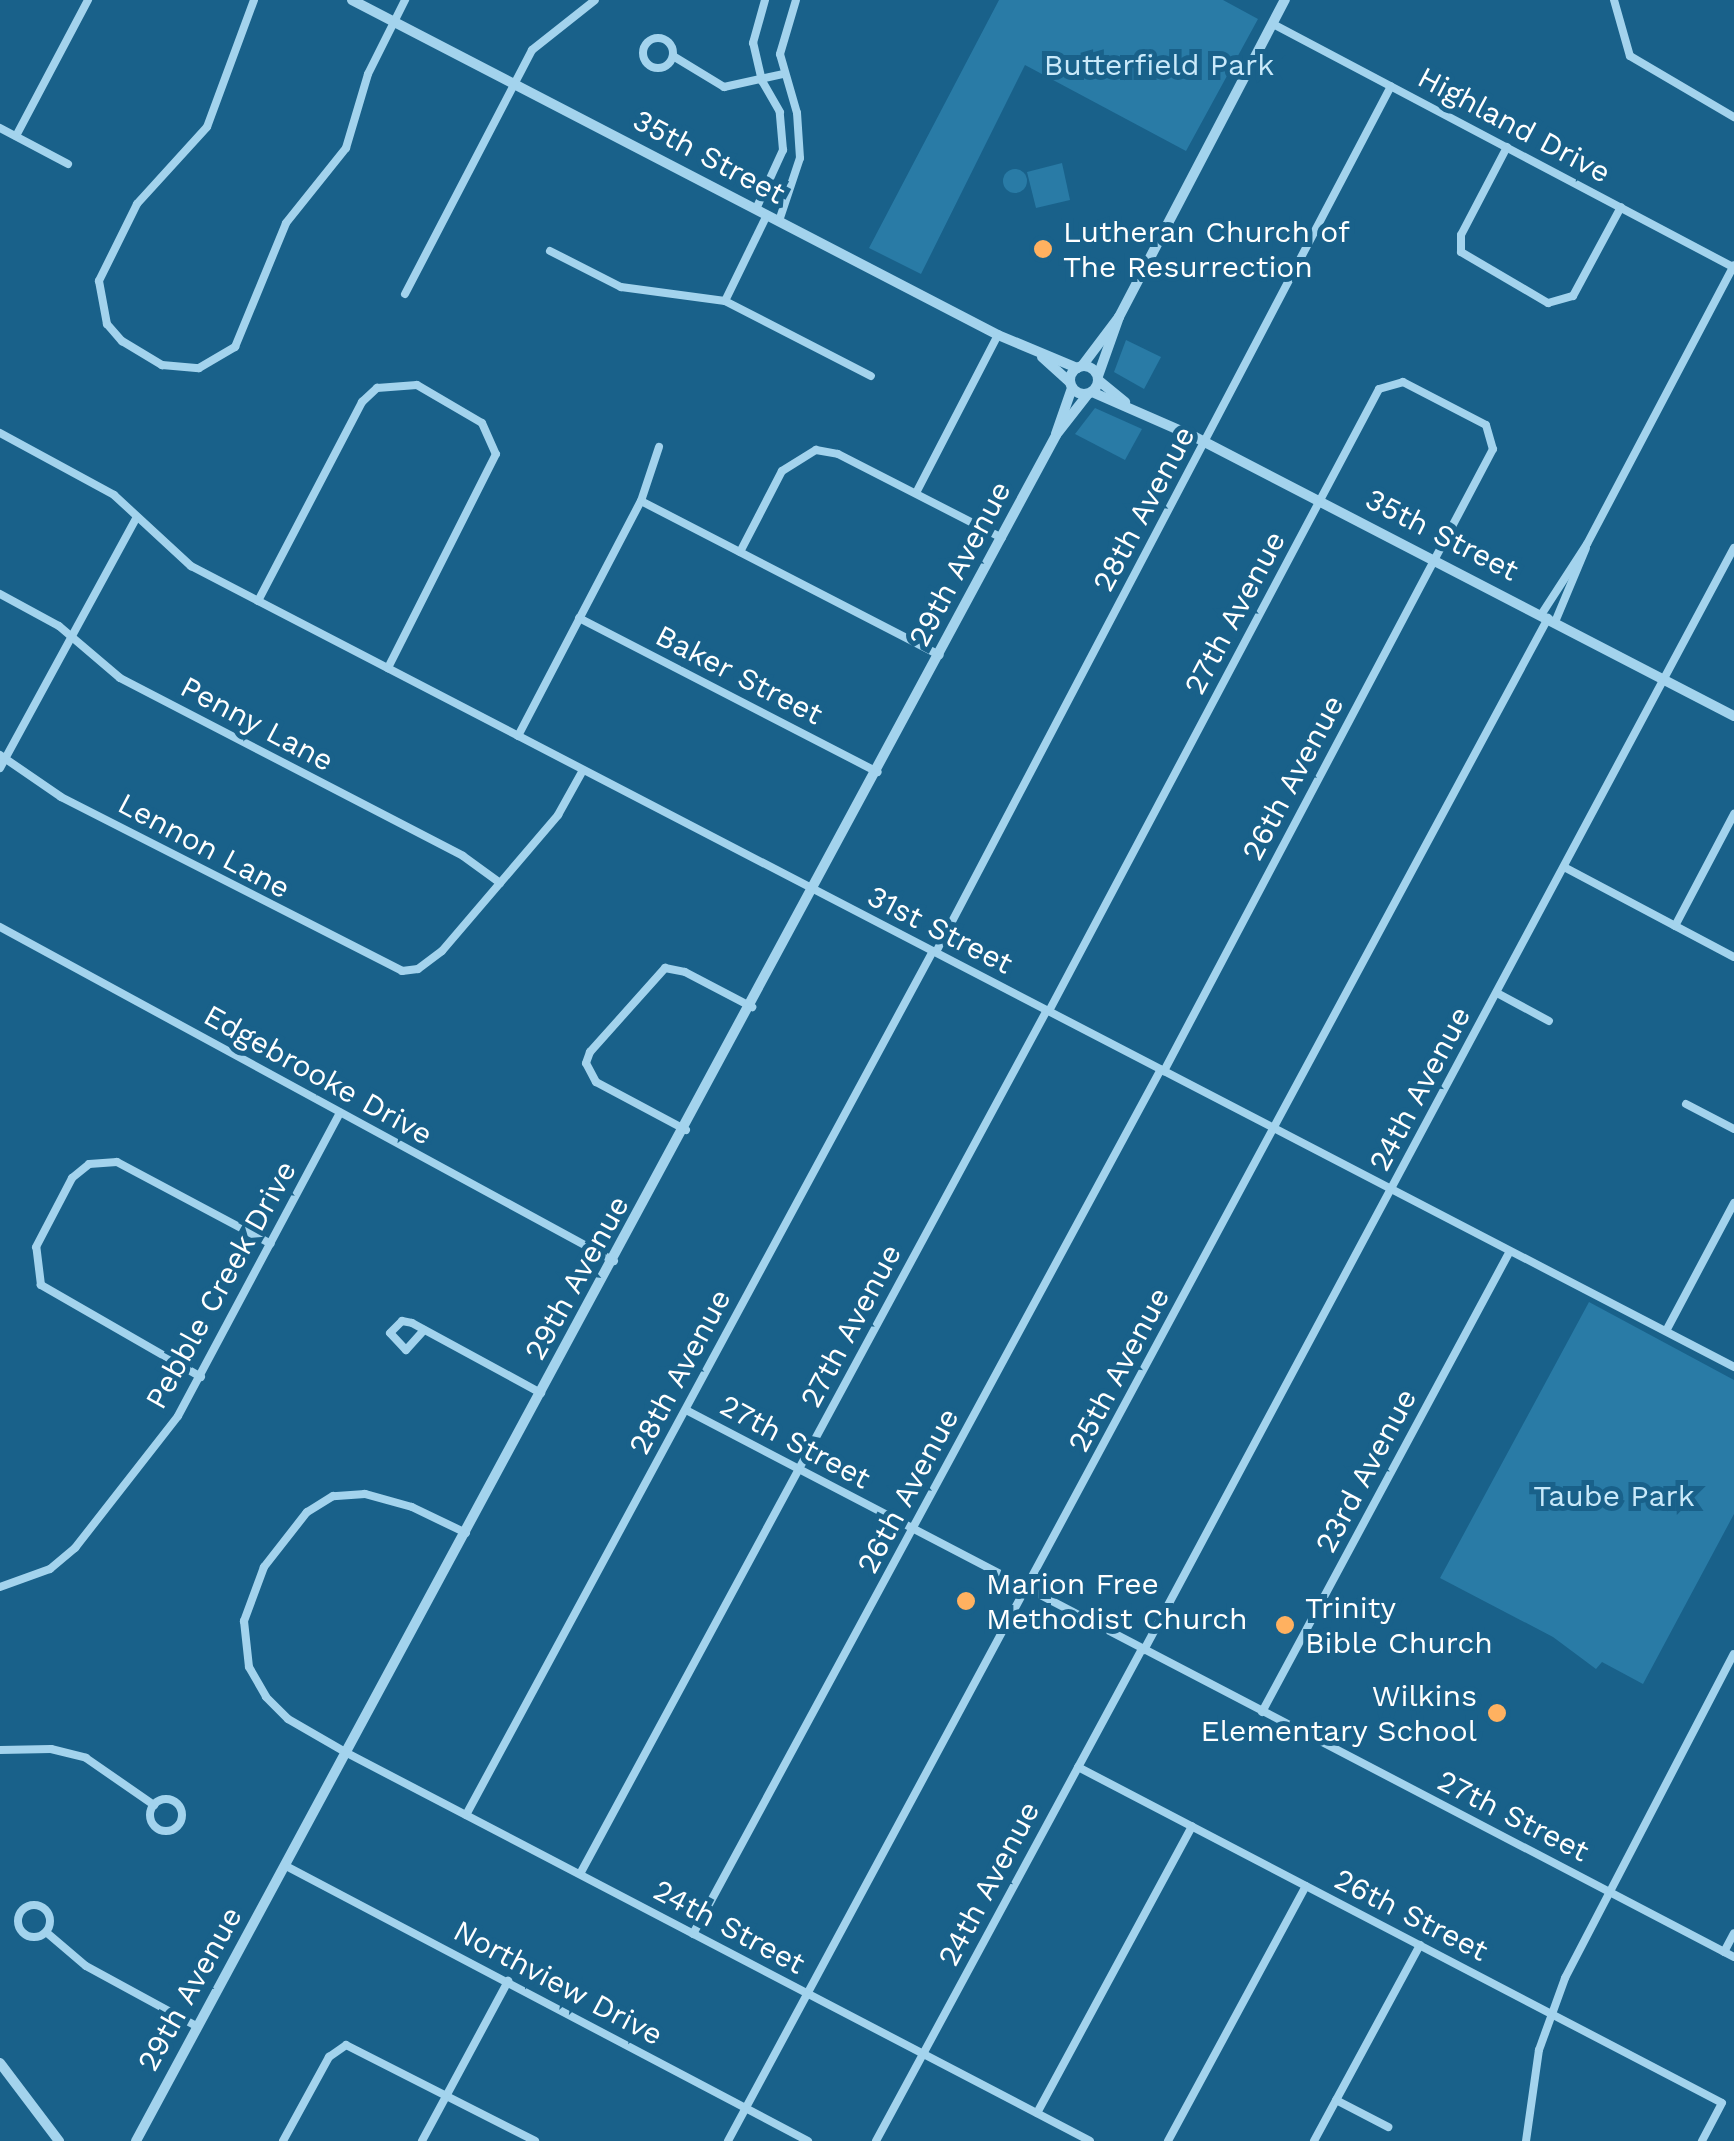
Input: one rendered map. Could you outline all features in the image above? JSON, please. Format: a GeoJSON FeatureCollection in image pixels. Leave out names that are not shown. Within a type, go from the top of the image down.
{"type":"FeatureCollection","features":[{"type":"Feature","properties":{"kind":"street"},"geometry":{"type":"LineString","coordinates":[[16,136],[88,0]]}},
{"type":"Feature","properties":{"kind":"street"},"geometry":{"type":"LineString","coordinates":[[254,0],[208,127],[137,204],[99,281],[107,324],[122,341],[162,365],[199,368],[235,347],[286,222],[346,148],[368,74],[405,0]]}},
{"type":"Feature","properties":{"kind":"street","name":"35th Street"},"geometry":{"type":"LineString","coordinates":[[352,0],[998,335],[1042,357],[1080,367],[1125,402]]}},
{"type":"Feature","properties":{"kind":"street"},"geometry":{"type":"LineString","coordinates":[[405,294],[532,50],[595,0]]}},
{"type":"Feature","properties":{"kind":"street"},"geometry":{"type":"LineString","coordinates":[[725,301],[784,150],[780,112],[762,81],[752,43],[765,0]]}},
{"type":"Feature","properties":{"kind":"street"},"geometry":{"type":"LineString","coordinates":[[778,221],[800,158],[798,113],[783,74],[782,32],[796,0]]}},
{"type":"Feature","properties":{"kind":"street"},"geometry":{"type":"LineString","coordinates":[[1098,378],[1119,317],[1286,0]]}},
{"type":"Feature","properties":{"kind":"street"},"geometry":{"type":"LineString","coordinates":[[1614,0],[1630,56],[1734,118]]}},
{"type":"Feature","properties":{"kind":"street","name":"Highland Drive"},"geometry":{"type":"LineString","coordinates":[[1273,24],[1734,266]]}},
{"type":"Feature","properties":{"kind":"street"},"geometry":{"type":"LineString","coordinates":[[673,56],[655,68],[644,49],[664,39],[673,56],[724,87],[783,74]]}},
{"type":"Feature","properties":{"kind":"street","name":"28th Avenue"},"geometry":{"type":"LineString","coordinates":[[466,1815],[934,951],[1391,86]]}},
{"type":"Feature","properties":{"kind":"street"},"geometry":{"type":"LineString","coordinates":[[0,128],[68,164]]}},
{"type":"Feature","properties":{"kind":"street"},"geometry":{"type":"LineString","coordinates":[[1507,147],[1458,243],[1467,260],[1499,278],[1548,303],[1566,302],[1620,207]]}},
{"type":"Feature","properties":{"kind":"street"},"geometry":{"type":"LineString","coordinates":[[550,251],[620,287],[725,301],[871,376]]}},
{"type":"Feature","properties":{"kind":"street"},"geometry":{"type":"LineString","coordinates":[[1548,618],[1734,266]]}},
{"type":"Feature","properties":{"kind":"street"},"geometry":{"type":"LineString","coordinates":[[1080,367],[1119,317]]}},
{"type":"Feature","properties":{"kind":"street"},"geometry":{"type":"LineString","coordinates":[[916,493],[998,335]]}},
{"type":"Feature","properties":{"kind":"street","name":"35th Street"},"geometry":{"type":"LineString","coordinates":[[1042,357],[1071,385],[1125,402],[1734,716]]}},
{"type":"Feature","properties":{"kind":"street","name":"29th Avenue"},"geometry":{"type":"LineString","coordinates":[[1056,436],[1080,367]]}},
{"type":"Feature","properties":{"kind":"street","name":"29th Avenue"},"geometry":{"type":"LineString","coordinates":[[136,2141],[816,890],[1056,436],[1098,378]]}},
{"type":"Feature","properties":{"kind":"street","name":"27th Avenue"},"geometry":{"type":"LineString","coordinates":[[580,1874],[1048,1011],[1378,389],[1394,380],[1486,426],[1494,440],[1434,559]]}},
{"type":"Feature","properties":{"kind":"street"},"geometry":{"type":"LineString","coordinates":[[258,601],[362,402],[376,388],[417,385],[482,423],[496,454],[388,668]]}},
{"type":"Feature","properties":{"kind":"street"},"geometry":{"type":"LineString","coordinates":[[0,432],[102,488],[137,518],[0,768]]}},
{"type":"Feature","properties":{"kind":"street"},"geometry":{"type":"LineString","coordinates":[[518,736],[640,500],[660,447]]}},
{"type":"Feature","properties":{"kind":"street"},"geometry":{"type":"LineString","coordinates":[[740,552],[782,471],[802,453],[838,454],[1002,538]]}},
{"type":"Feature","properties":{"kind":"street"},"geometry":{"type":"LineString","coordinates":[[640,500],[940,655]]}},
{"type":"Feature","properties":{"kind":"street","name":"31st Street"},"geometry":{"type":"LineString","coordinates":[[137,518],[177,557],[258,601],[1734,1367]]}},
{"type":"Feature","properties":{"kind":"street"},"geometry":{"type":"LineString","coordinates":[[1548,618],[1587,544]]}},
{"type":"Feature","properties":{"kind":"street","name":"24th Avenue"},"geometry":{"type":"LineString","coordinates":[[876,2141],[1392,1190],[1734,548]]}},
{"type":"Feature","properties":{"kind":"street","name":"26th Avenue"},"geometry":{"type":"LineString","coordinates":[[693,1934],[1163,1070],[1434,559]]}},
{"type":"Feature","properties":{"kind":"street","name":"Penny Lane"},"geometry":{"type":"LineString","coordinates":[[0,594],[72,636],[120,678],[463,856],[500,883]]}},
{"type":"Feature","properties":{"kind":"street","name":"Baker Street"},"geometry":{"type":"LineString","coordinates":[[579,618],[878,772]]}},
{"type":"Feature","properties":{"kind":"street","name":"25th Avenue"},"geometry":{"type":"LineString","coordinates":[[728,2141],[1548,618]]}},
{"type":"Feature","properties":{"kind":"street","name":"Lennon Lane"},"geometry":{"type":"LineString","coordinates":[[3,757],[61,797],[392,969],[430,963],[500,883]]}},
{"type":"Feature","properties":{"kind":"street"},"geometry":{"type":"LineString","coordinates":[[500,883],[558,815],[583,770]]}},
{"type":"Feature","properties":{"kind":"street"},"geometry":{"type":"LineString","coordinates":[[1675,926],[1734,814]]}},
{"type":"Feature","properties":{"kind":"street"},"geometry":{"type":"LineString","coordinates":[[1564,867],[1734,956]]}},
{"type":"Feature","properties":{"kind":"street","name":"Edgebrooke Drive"},"geometry":{"type":"LineString","coordinates":[[0,927],[614,1262]]}},
{"type":"Feature","properties":{"kind":"street"},"geometry":{"type":"LineString","coordinates":[[686,1130],[596,1082],[586,1064],[590,1052],[665,968],[686,972],[752,1008]]}},
{"type":"Feature","properties":{"kind":"street"},"geometry":{"type":"LineString","coordinates":[[1497,994],[1549,1021]]}},
{"type":"Feature","properties":{"kind":"street"},"geometry":{"type":"LineString","coordinates":[[1686,1104],[1734,1129]]}},
{"type":"Feature","properties":{"kind":"street","name":"Pebble Creek Drive"},"geometry":{"type":"LineString","coordinates":[[0,1587],[50,1569],[74,1548],[201,1378],[340,1113]]}},
{"type":"Feature","properties":{"kind":"street"},"geometry":{"type":"LineString","coordinates":[[201,1378],[41,1285],[36,1247],[72,1178],[90,1164],[117,1162],[271,1244]]}},
{"type":"Feature","properties":{"kind":"street"},"geometry":{"type":"LineString","coordinates":[[1666,1332],[1734,1202]]}},
{"type":"Feature","properties":{"kind":"street","name":"23rd Avenue"},"geometry":{"type":"LineString","coordinates":[[1262,1712],[1510,1251]]}},
{"type":"Feature","properties":{"kind":"street"},"geometry":{"type":"LineString","coordinates":[[424,1330],[542,1393]]}},
{"type":"Feature","properties":{"kind":"street","name":"27th Street"},"geometry":{"type":"LineString","coordinates":[[686,1410],[1734,1958]]}},
{"type":"Feature","properties":{"kind":"street","name":"24th Street"},"geometry":{"type":"LineString","coordinates":[[466,1533],[385,1498],[334,1496],[307,1512],[253,1589],[244,1634],[257,1683],[288,1719],[1090,2141]]}},
{"type":"Feature","properties":{"kind":"street"},"geometry":{"type":"LineString","coordinates":[[1526,2141],[1551,2012],[1607,1891],[1734,1654]]}},
{"type":"Feature","properties":{"kind":"street"},"geometry":{"type":"LineString","coordinates":[[0,1750],[51,1748],[86,1758],[154,1805],[173,1800],[180,1823],[168,1832],[157,1828],[150,1815],[154,1805]]}},
{"type":"Feature","properties":{"kind":"street","name":"26th Street"},"geometry":{"type":"LineString","coordinates":[[1078,1767],[1722,2103],[1702,2141]]}},
{"type":"Feature","properties":{"kind":"street"},"geometry":{"type":"LineString","coordinates":[[1037,2113],[1192,1826]]}},
{"type":"Feature","properties":{"kind":"street","name":"Northview Drive"},"geometry":{"type":"LineString","coordinates":[[286,1866],[808,2141]]}},
{"type":"Feature","properties":{"kind":"street"},"geometry":{"type":"LineString","coordinates":[[1168,2141],[1306,1886]]}},
{"type":"Feature","properties":{"kind":"street"},"geometry":{"type":"LineString","coordinates":[[46,1932],[48,1912],[39,1906],[24,1909],[23,1932],[46,1932],[86,1966],[196,2026]]}},
{"type":"Feature","properties":{"kind":"street"},"geometry":{"type":"LineString","coordinates":[[1724,1952],[1734,1933]]}},
{"type":"Feature","properties":{"kind":"street"},"geometry":{"type":"LineString","coordinates":[[1314,2141],[1420,1944]]}},
{"type":"Feature","properties":{"kind":"street"},"geometry":{"type":"LineString","coordinates":[[422,2141],[508,1982]]}},
{"type":"Feature","properties":{"kind":"street"},"geometry":{"type":"LineString","coordinates":[[283,2141],[338,2047],[353,2046],[535,2141]]}},
{"type":"Feature","properties":{"kind":"street"},"geometry":{"type":"LineString","coordinates":[[0,2062],[58,2141]]}},
{"type":"Feature","properties":{"kind":"street"},"geometry":{"type":"LineString","coordinates":[[1336,2100],[1388,2128]]}},
{"type":"Feature","properties":{"kind":"green space","name":"Butterfield Park"},"geometry":{"type":"Polygon","coordinates":[[[999,0],[1223,0],[1258,19],[1186,151],[1025,65],[921,274],[869,248],[999,0]]]}},
{"type":"Feature","properties":{"kind":"green space"},"geometry":{"type":"Polygon","coordinates":[[[1062,163],[1070,200],[1036,208],[1027,172],[1062,163]]]}},
{"type":"Feature","properties":{"kind":"green space"},"geometry":{"type":"Polygon","coordinates":[[[1015,169],[1024,172],[1024,190],[1015,193],[1006,190],[1003,181],[1006,172],[1015,169]]]}},
{"type":"Feature","properties":{"kind":"green space"},"geometry":{"type":"Polygon","coordinates":[[[1126,340],[1161,357],[1144,389],[1114,372],[1126,340]]]}},
{"type":"Feature","properties":{"kind":"green space"},"geometry":{"type":"Polygon","coordinates":[[[1095,408],[1142,429],[1125,460],[1075,434],[1095,408]]]}},
{"type":"Feature","properties":{"kind":"green space","name":"Taube Park"},"geometry":{"type":"Polygon","coordinates":[[[1589,1302],[1734,1380],[1734,1514],[1643,1684],[1602,1662],[1596,1669],[1553,1637],[1440,1578],[1589,1302]]]}},
{"type":"Feature","properties":{"kind":"place","name":"Lutheran Church of The Resurrection"},"geometry":{"type":"Point","coordinates":[1043,249]}},
{"type":"Feature","properties":{"kind":"place","name":"Marion Free Methodist Church"},"geometry":{"type":"Point","coordinates":[966,1601]}},
{"type":"Feature","properties":{"kind":"place","name":"Trinity Bible Church"},"geometry":{"type":"Point","coordinates":[1285,1625]}},
{"type":"Feature","properties":{"kind":"place","name":"Wilkins Elementary School"},"geometry":{"type":"Point","coordinates":[1497,1713]}}]}
